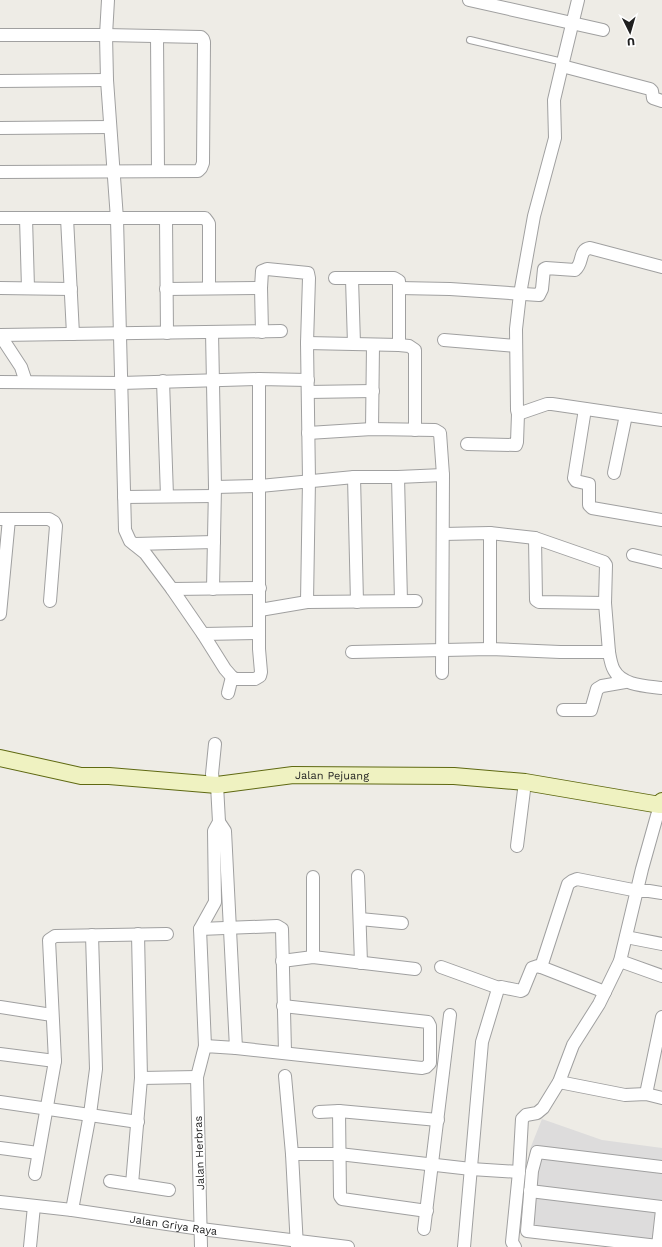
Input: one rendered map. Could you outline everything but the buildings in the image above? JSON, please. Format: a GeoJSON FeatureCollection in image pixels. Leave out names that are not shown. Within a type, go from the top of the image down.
{"type":"FeatureCollection","features":[{"type":"Feature","properties":{"kind":"street"},"geometry":{"type":"LineString","coordinates":[[108,0],[106,35],[107,80],[117,218],[125,530],[127,538],[145,553],[172,589],[225,669],[232,677],[247,680],[255,679],[260,676],[261,672],[259,633],[259,379]]}},
{"type":"Feature","properties":{"kind":"street"},"geometry":{"type":"LineString","coordinates":[[468,0],[603,30]]}},
{"type":"Feature","properties":{"kind":"street"},"geometry":{"type":"LineString","coordinates":[[467,444],[516,445],[517,442],[518,414],[516,329],[520,294],[534,216],[555,138],[554,100],[578,0]]}},
{"type":"Feature","properties":{"kind":"street"},"geometry":{"type":"LineString","coordinates":[[0,35],[201,37],[204,42],[203,163],[198,171],[0,172]]}},
{"type":"Feature","properties":{"kind":"street"},"geometry":{"type":"LineString","coordinates":[[157,36],[158,171]]}},
{"type":"Feature","properties":{"kind":"street"},"geometry":{"type":"LineString","coordinates":[[562,64],[650,90],[652,91],[654,98],[662,101]]}},
{"type":"Feature","properties":{"kind":"street"},"geometry":{"type":"LineString","coordinates":[[0,81],[107,80]]}},
{"type":"Feature","properties":{"kind":"street"},"geometry":{"type":"LineString","coordinates":[[0,128],[110,127]]}},
{"type":"Feature","properties":{"kind":"street"},"geometry":{"type":"LineString","coordinates":[[0,218],[205,218],[208,222],[210,288]]}},
{"type":"Feature","properties":{"kind":"street"},"geometry":{"type":"LineString","coordinates":[[26,218],[28,288]]}},
{"type":"Feature","properties":{"kind":"street"},"geometry":{"type":"LineString","coordinates":[[67,218],[73,334]]}},
{"type":"Feature","properties":{"kind":"street"},"geometry":{"type":"LineString","coordinates":[[166,218],[167,333]]}},
{"type":"Feature","properties":{"kind":"street"},"geometry":{"type":"LineString","coordinates":[[399,288],[450,289],[539,295],[542,289],[544,269],[550,267],[575,270],[579,265],[582,252],[587,249],[595,249],[662,267]]}},
{"type":"Feature","properties":{"kind":"street"},"geometry":{"type":"LineString","coordinates":[[262,332],[262,271],[308,273],[307,343],[309,480],[306,602]]}},
{"type":"Feature","properties":{"kind":"street"},"geometry":{"type":"LineString","coordinates":[[335,278],[394,278],[400,281],[399,345]]}},
{"type":"Feature","properties":{"kind":"street"},"geometry":{"type":"LineString","coordinates":[[352,279],[354,344]]}},
{"type":"Feature","properties":{"kind":"street"},"geometry":{"type":"LineString","coordinates":[[0,288],[71,289]]}},
{"type":"Feature","properties":{"kind":"street"},"geometry":{"type":"LineString","coordinates":[[166,289],[261,288]]}},
{"type":"Feature","properties":{"kind":"street"},"geometry":{"type":"LineString","coordinates":[[0,335],[280,331]]}},
{"type":"Feature","properties":{"kind":"street"},"geometry":{"type":"LineString","coordinates":[[212,332],[214,492],[213,589]]}},
{"type":"Feature","properties":{"kind":"street"},"geometry":{"type":"LineString","coordinates":[[0,335],[21,367],[26,382]]}},
{"type":"Feature","properties":{"kind":"street"},"geometry":{"type":"LineString","coordinates":[[444,340],[516,346]]}},
{"type":"Feature","properties":{"kind":"street"},"geometry":{"type":"LineString","coordinates":[[307,343],[399,345],[409,346],[415,350],[415,430]]}},
{"type":"Feature","properties":{"kind":"street"},"geometry":{"type":"LineString","coordinates":[[372,429],[374,345]]}},
{"type":"Feature","properties":{"kind":"street"},"geometry":{"type":"LineString","coordinates":[[0,382],[121,383],[259,379],[308,386],[373,390]]}},
{"type":"Feature","properties":{"kind":"street"},"geometry":{"type":"LineString","coordinates":[[163,381],[167,496]]}},
{"type":"Feature","properties":{"kind":"street"},"geometry":{"type":"LineString","coordinates":[[518,414],[550,404],[662,420]]}},
{"type":"Feature","properties":{"kind":"street"},"geometry":{"type":"LineString","coordinates":[[585,409],[574,478],[576,481],[589,484],[589,505],[592,508],[662,520]]}},
{"type":"Feature","properties":{"kind":"street"},"geometry":{"type":"LineString","coordinates":[[614,473],[626,415]]}},
{"type":"Feature","properties":{"kind":"street"},"geometry":{"type":"LineString","coordinates":[[308,433],[372,429],[436,430],[440,433],[444,475],[442,673]]}},
{"type":"Feature","properties":{"kind":"street"},"geometry":{"type":"LineString","coordinates":[[124,497],[167,496],[214,492],[309,480],[354,477],[444,475]]}},
{"type":"Feature","properties":{"kind":"street"},"geometry":{"type":"LineString","coordinates":[[354,477],[357,602]]}},
{"type":"Feature","properties":{"kind":"street"},"geometry":{"type":"LineString","coordinates":[[398,477],[401,601]]}},
{"type":"Feature","properties":{"kind":"street"},"geometry":{"type":"LineString","coordinates":[[0,614],[5,519],[49,519],[54,522],[56,526],[50,601]]}},
{"type":"Feature","properties":{"kind":"street"},"geometry":{"type":"LineString","coordinates":[[443,534],[490,533],[535,538],[604,562],[606,564],[605,604],[609,652],[614,671],[625,682]]}},
{"type":"Feature","properties":{"kind":"street"},"geometry":{"type":"LineString","coordinates":[[490,533],[490,649]]}},
{"type":"Feature","properties":{"kind":"street"},"geometry":{"type":"LineString","coordinates":[[535,538],[536,600],[540,602],[605,604]]}},
{"type":"Feature","properties":{"kind":"street"},"geometry":{"type":"LineString","coordinates":[[134,544],[214,542]]}},
{"type":"Feature","properties":{"kind":"street"},"geometry":{"type":"LineString","coordinates":[[633,555],[662,562]]}},
{"type":"Feature","properties":{"kind":"street"},"geometry":{"type":"LineString","coordinates":[[172,589],[260,588]]}},
{"type":"Feature","properties":{"kind":"street"},"geometry":{"type":"LineString","coordinates":[[260,610],[306,602],[416,601]]}},
{"type":"Feature","properties":{"kind":"street"},"geometry":{"type":"LineString","coordinates":[[203,634],[259,633]]}},
{"type":"Feature","properties":{"kind":"street"},"geometry":{"type":"LineString","coordinates":[[352,652],[490,649],[560,652],[609,652]]}},
{"type":"Feature","properties":{"kind":"street"},"geometry":{"type":"LineString","coordinates":[[228,693],[232,677]]}},
{"type":"Feature","properties":{"kind":"street"},"geometry":{"type":"LineString","coordinates":[[563,710],[591,710],[597,689],[602,686],[625,682],[662,688]]}},
{"type":"Feature","properties":{"kind":"street"},"geometry":{"type":"LineString","coordinates":[[200,930],[215,902],[214,832],[219,822],[217,785],[213,780],[212,774],[215,744]]}},
{"type":"Feature","properties":{"kind":"street","name":"Jalan Pejuang"},"geometry":{"type":"LineString","coordinates":[[0,758],[81,776],[109,776],[217,785],[293,775],[454,776],[524,782],[661,803]]}},
{"type":"Feature","properties":{"kind":"street"},"geometry":{"type":"LineString","coordinates":[[517,846],[524,782]]}},
{"type":"Feature","properties":{"kind":"street"},"geometry":{"type":"LineString","coordinates":[[515,1247],[512,1242],[519,1172],[522,1119],[542,1110],[559,1082],[573,1045],[606,992],[620,961],[661,803]]}},
{"type":"Feature","properties":{"kind":"street"},"geometry":{"type":"LineString","coordinates":[[219,822],[225,831],[236,1048]]}},
{"type":"Feature","properties":{"kind":"street"},"geometry":{"type":"LineString","coordinates":[[358,876],[361,963]]}},
{"type":"Feature","properties":{"kind":"street"},"geometry":{"type":"LineString","coordinates":[[312,877],[313,958]]}},
{"type":"Feature","properties":{"kind":"street"},"geometry":{"type":"LineString","coordinates":[[541,967],[560,903],[570,882],[577,879],[662,893]]}},
{"type":"Feature","properties":{"kind":"street"},"geometry":{"type":"LineString","coordinates":[[215,902],[228,901]]}},
{"type":"Feature","properties":{"kind":"street"},"geometry":{"type":"LineString","coordinates":[[360,919],[402,923]]}},
{"type":"Feature","properties":{"kind":"street"},"geometry":{"type":"LineString","coordinates":[[200,930],[231,927],[280,927],[283,932],[282,960],[285,1052]]}},
{"type":"Feature","properties":{"kind":"street","name":"Jalan Herbras"},"geometry":{"type":"LineString","coordinates":[[200,930],[205,1046],[197,1077],[201,1247]]}},
{"type":"Feature","properties":{"kind":"street"},"geometry":{"type":"LineString","coordinates":[[132,1184],[141,1078],[138,934]]}},
{"type":"Feature","properties":{"kind":"street"},"geometry":{"type":"LineString","coordinates":[[35,1174],[55,1062],[49,940],[54,936],[167,934]]}},
{"type":"Feature","properties":{"kind":"street"},"geometry":{"type":"LineString","coordinates":[[72,1210],[90,1114],[96,1069],[92,935]]}},
{"type":"Feature","properties":{"kind":"street"},"geometry":{"type":"LineString","coordinates":[[626,937],[662,944]]}},
{"type":"Feature","properties":{"kind":"street"},"geometry":{"type":"LineString","coordinates":[[282,960],[313,958],[415,969]]}},
{"type":"Feature","properties":{"kind":"street"},"geometry":{"type":"LineString","coordinates":[[620,961],[662,976]]}},
{"type":"Feature","properties":{"kind":"street"},"geometry":{"type":"LineString","coordinates":[[441,967],[499,988],[501,987],[521,991],[523,990],[532,968],[538,966],[606,992]]}},
{"type":"Feature","properties":{"kind":"street"},"geometry":{"type":"LineString","coordinates":[[464,1247],[482,1042],[499,988]]}},
{"type":"Feature","properties":{"kind":"street"},"geometry":{"type":"LineString","coordinates":[[205,1046],[285,1052],[422,1068],[430,1063],[430,1026],[428,1022],[283,1006]]}},
{"type":"Feature","properties":{"kind":"street"},"geometry":{"type":"LineString","coordinates":[[0,1007],[52,1015]]}},
{"type":"Feature","properties":{"kind":"street"},"geometry":{"type":"LineString","coordinates":[[424,1229],[450,1016]]}},
{"type":"Feature","properties":{"kind":"street"},"geometry":{"type":"LineString","coordinates":[[646,1094],[662,1017]]}},
{"type":"Feature","properties":{"kind":"street"},"geometry":{"type":"LineString","coordinates":[[0,1054],[55,1062]]}},
{"type":"Feature","properties":{"kind":"street"},"geometry":{"type":"LineString","coordinates":[[285,1076],[292,1154],[297,1244]]}},
{"type":"Feature","properties":{"kind":"street"},"geometry":{"type":"LineString","coordinates":[[141,1078],[197,1077]]}},
{"type":"Feature","properties":{"kind":"street"},"geometry":{"type":"LineString","coordinates":[[559,1082],[625,1095],[646,1094],[662,1098]]}},
{"type":"Feature","properties":{"kind":"street"},"geometry":{"type":"LineString","coordinates":[[0,1102],[138,1122]]}},
{"type":"Feature","properties":{"kind":"street"},"geometry":{"type":"LineString","coordinates":[[319,1112],[339,1111],[438,1120]]}},
{"type":"Feature","properties":{"kind":"street"},"geometry":{"type":"LineString","coordinates":[[339,1111],[342,1199],[427,1211]]}},
{"type":"Feature","properties":{"kind":"street"},"geometry":{"type":"LineString","coordinates":[[0,1148],[38,1154]]}},
{"type":"Feature","properties":{"kind":"street"},"geometry":{"type":"LineString","coordinates":[[662,1167],[537,1152],[532,1171],[527,1231],[658,1246],[662,1210]]}},
{"type":"Feature","properties":{"kind":"street"},"geometry":{"type":"LineString","coordinates":[[292,1154],[340,1154],[471,1169],[519,1172]]}},
{"type":"Feature","properties":{"kind":"street"},"geometry":{"type":"LineString","coordinates":[[110,1181],[169,1190]]}},
{"type":"Feature","properties":{"kind":"street"},"geometry":{"type":"LineString","coordinates":[[530,1191],[662,1207]]}},
{"type":"Feature","properties":{"kind":"street","name":"Jalan Griya Raya"},"geometry":{"type":"LineString","coordinates":[[0,1202],[72,1210],[246,1235],[297,1244],[348,1247]]}},
{"type":"Feature","properties":{"kind":"street"},"geometry":{"type":"LineString","coordinates":[[30,1247],[34,1206]]}},
{"type":"Feature","properties":{"kind":"street"},"geometry":{"type":"LineString","coordinates":[[246,1235],[246,1247]]}},
{"type":"Feature","properties":{"kind":"lane"},"geometry":{"type":"LineString","coordinates":[[470,40],[562,64]]}},
{"type":"Feature","properties":{"kind":"shaded area"},"geometry":{"type":"Polygon","coordinates":[[[542,1119],[602,1140],[662,1148],[662,1247],[610,1247],[521,1234],[530,1149],[542,1119]]]}}]}
